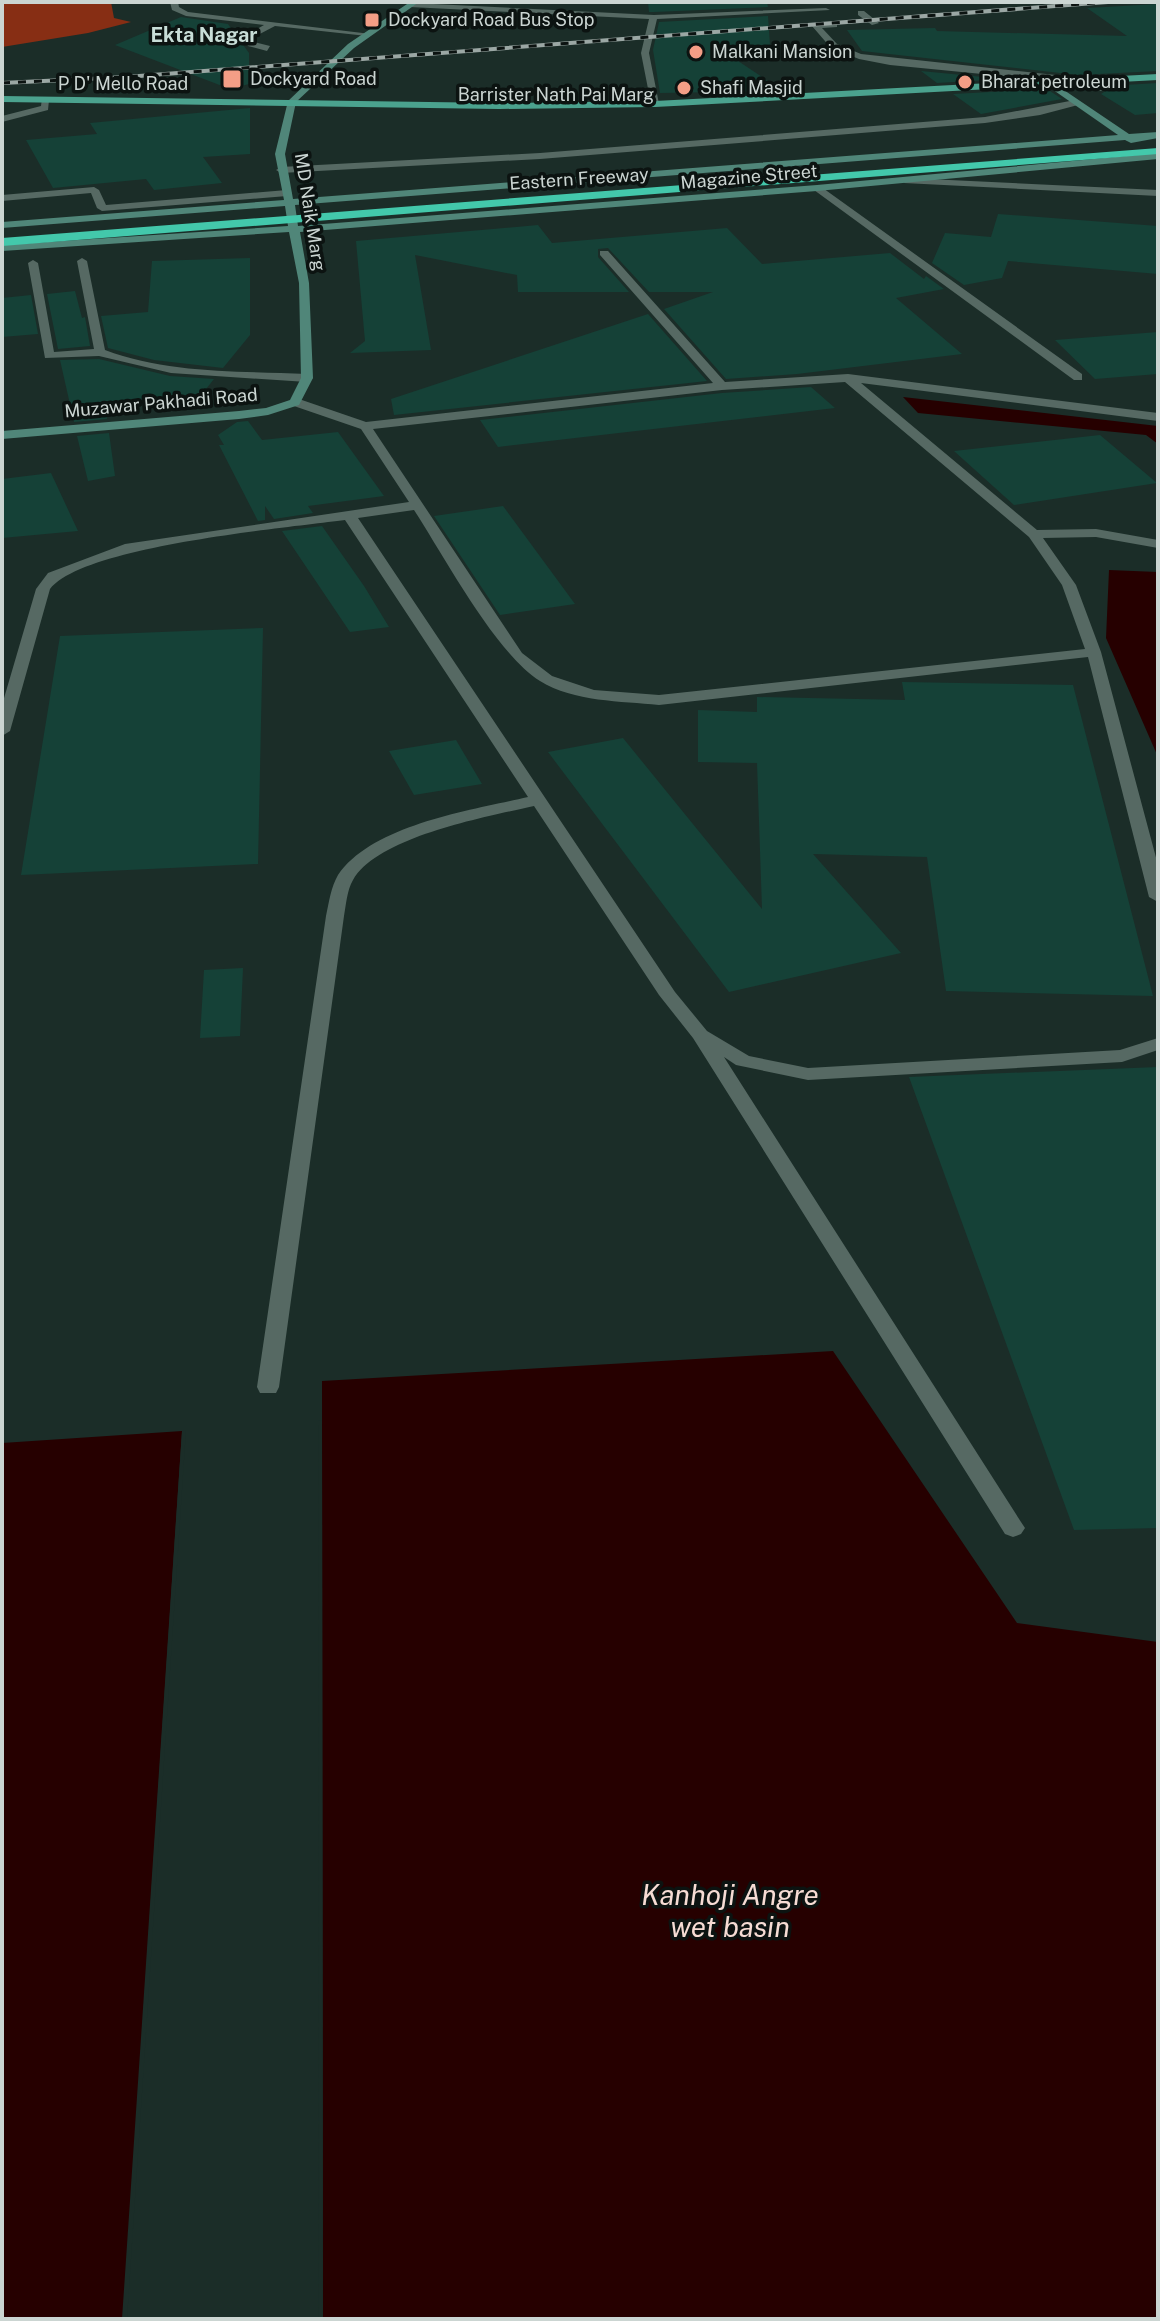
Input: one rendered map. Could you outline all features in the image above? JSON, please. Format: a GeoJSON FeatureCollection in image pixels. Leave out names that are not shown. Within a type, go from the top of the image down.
{"type":"FeatureCollection","features":[{"type":"Feature","properties":{"kind":"highway","name":"Eastern Freeway"},"geometry":{"type":"LineString","coordinates":[[2,228],[1158,137]]}},
{"type":"Feature","properties":{"kind":"highway","name":"Eastern Freeway"},"geometry":{"type":"LineString","coordinates":[[2,245],[1158,154]]}},
{"type":"Feature","properties":{"kind":"main road","name":"Barrister Nath Pai Marg"},"geometry":{"type":"LineString","coordinates":[[291,104],[498,112],[658,111],[1056,88],[1158,77]]}},
{"type":"Feature","properties":{"kind":"main road","name":"Barrister Nath Pai Marg"},"geometry":{"type":"LineString","coordinates":[[291,104],[655,104],[1158,84]]}},
{"type":"Feature","properties":{"kind":"main road","name":"P D' Mello Road"},"geometry":{"type":"LineString","coordinates":[[2,99],[45,104],[291,104]]}},
{"type":"Feature","properties":{"kind":"main road","name":"P D' Mello Road"},"geometry":{"type":"LineString","coordinates":[[2,109],[45,104]]}},
{"type":"Feature","properties":{"kind":"street"},"geometry":{"type":"LineString","coordinates":[[174,2],[175,8],[186,14],[367,34]]}},
{"type":"Feature","properties":{"kind":"street"},"geometry":{"type":"LineString","coordinates":[[291,104],[367,34],[414,3],[654,17],[824,9]]}},
{"type":"Feature","properties":{"kind":"street"},"geometry":{"type":"LineString","coordinates":[[861,13],[875,23]]}},
{"type":"Feature","properties":{"kind":"street"},"geometry":{"type":"LineString","coordinates":[[654,17],[645,53],[655,104]]}},
{"type":"Feature","properties":{"kind":"street"},"geometry":{"type":"LineString","coordinates":[[267,48],[251,44],[247,37],[273,24]]}},
{"type":"Feature","properties":{"kind":"street"},"geometry":{"type":"LineString","coordinates":[[834,25],[816,26],[834,46],[859,56],[1090,83],[1101,88]]}},
{"type":"Feature","properties":{"kind":"street"},"geometry":{"type":"LineString","coordinates":[[1056,88],[1127,137],[1158,154]]}},
{"type":"Feature","properties":{"kind":"street"},"geometry":{"type":"LineString","coordinates":[[281,170],[540,156],[985,120],[1075,103]]}},
{"type":"Feature","properties":{"kind":"street"},"geometry":{"type":"LineString","coordinates":[[2,119],[45,104]]}},
{"type":"Feature","properties":{"kind":"street","name":"MD Naik Marg"},"geometry":{"type":"LineString","coordinates":[[291,104],[280,154],[304,283],[307,378]]}},
{"type":"Feature","properties":{"kind":"street","name":"Magazine Street"},"geometry":{"type":"LineString","coordinates":[[288,198],[1158,137]]}},
{"type":"Feature","properties":{"kind":"street"},"geometry":{"type":"LineString","coordinates":[[907,181],[1158,154]]}},
{"type":"Feature","properties":{"kind":"street","name":"Magazine Street"},"geometry":{"type":"LineString","coordinates":[[296,229],[907,181],[1158,193]]}},
{"type":"Feature","properties":{"kind":"street"},"geometry":{"type":"LineString","coordinates":[[817,188],[1078,377]]}},
{"type":"Feature","properties":{"kind":"street"},"geometry":{"type":"LineString","coordinates":[[2,198],[94,190],[102,208],[288,198]]}},
{"type":"Feature","properties":{"kind":"street"},"geometry":{"type":"LineString","coordinates":[[2,228],[288,198]]}},
{"type":"Feature","properties":{"kind":"street"},"geometry":{"type":"LineString","coordinates":[[2,245],[296,229]]}},
{"type":"Feature","properties":{"kind":"street"},"geometry":{"type":"LineString","coordinates":[[604,253],[722,386]]}},
{"type":"Feature","properties":{"kind":"street"},"geometry":{"type":"LineString","coordinates":[[82,261],[100,352]]}},
{"type":"Feature","properties":{"kind":"street"},"geometry":{"type":"LineString","coordinates":[[33,263],[49,356],[100,352],[114,359],[188,370],[307,378],[295,402],[365,426],[722,386],[848,378],[1158,417]]}},
{"type":"Feature","properties":{"kind":"street"},"geometry":{"type":"LineString","coordinates":[[848,378],[1034,534],[1069,585],[1094,652],[1158,897]]}},
{"type":"Feature","properties":{"kind":"street","name":"Muzawar Pakhadi Road"},"geometry":{"type":"LineString","coordinates":[[2,435],[239,415],[268,411],[295,402]]}},
{"type":"Feature","properties":{"kind":"street"},"geometry":{"type":"LineString","coordinates":[[365,426],[517,656],[547,679],[592,694],[659,700],[1094,652]]}},
{"type":"Feature","properties":{"kind":"street"},"geometry":{"type":"LineString","coordinates":[[2,731],[43,589],[53,576],[125,548],[418,505]]}},
{"type":"Feature","properties":{"kind":"street"},"geometry":{"type":"LineString","coordinates":[[349,515],[668,995],[700,1035],[1013,1528]]}},
{"type":"Feature","properties":{"kind":"street"},"geometry":{"type":"LineString","coordinates":[[1034,534],[1075,531],[1117,533],[1158,544]]}},
{"type":"Feature","properties":{"kind":"street"},"geometry":{"type":"LineString","coordinates":[[268,1387],[335,916],[345,876],[378,850],[420,831],[537,800]]}},
{"type":"Feature","properties":{"kind":"street"},"geometry":{"type":"LineString","coordinates":[[700,1035],[743,1061],[808,1074],[1122,1056],[1158,1044]]}},
{"type":"Feature","properties":{"kind":"shaded area"},"geometry":{"type":"Polygon","coordinates":[[[2,2],[111,2],[114,18],[131,22],[88,33],[2,47],[2,2]]]}},
{"type":"Feature","properties":{"kind":"water"},"geometry":{"type":"Polygon","coordinates":[[[903,397],[1158,426],[1158,444],[1146,435],[918,413],[903,397]]]}},
{"type":"Feature","properties":{"kind":"water"},"geometry":{"type":"Polygon","coordinates":[[[1109,570],[1158,572],[1158,757],[1106,638],[1109,570]]]}},
{"type":"Feature","properties":{"kind":"water","name":"Kanhoji Angre wet basin"},"geometry":{"type":"Polygon","coordinates":[[[833,1351],[1017,1623],[1158,1642],[1158,2319],[323,2319],[322,1381],[833,1351]]]}},
{"type":"Feature","properties":{"kind":"water"},"geometry":{"type":"Polygon","coordinates":[[[182,1431],[123,2319],[2,2319],[2,1443],[182,1431]]]}},
{"type":"Feature","properties":{"kind":"pier"},"geometry":{"type":"Polygon","coordinates":[[[322,1420],[323,2319],[319,2319],[318,1421],[322,1420]]]}},
{"type":"Feature","properties":{"kind":"pier"},"geometry":{"type":"Polygon","coordinates":[[[186,1430],[127,2319],[122,2319],[182,1431],[186,1430]]]}},
{"type":"Feature","properties":{"kind":"building"},"geometry":{"type":"Polygon","coordinates":[[[648,2],[767,2],[768,7],[649,12],[648,2]]]}},
{"type":"Feature","properties":{"kind":"building"},"geometry":{"type":"Polygon","coordinates":[[[1158,4],[1158,71],[1078,75],[862,51],[847,30],[935,28],[937,31],[1127,36],[1087,8],[1158,4]]]}},
{"type":"Feature","properties":{"kind":"building"},"geometry":{"type":"Polygon","coordinates":[[[768,16],[770,45],[717,47],[783,91],[660,93],[653,50],[659,22],[768,16]]]}},
{"type":"Feature","properties":{"kind":"building"},"geometry":{"type":"Polygon","coordinates":[[[181,17],[228,24],[249,53],[249,84],[230,89],[115,45],[181,17]]]}},
{"type":"Feature","properties":{"kind":"building"},"geometry":{"type":"Polygon","coordinates":[[[921,71],[1004,79],[937,83],[921,71]]]}},
{"type":"Feature","properties":{"kind":"building"},"geometry":{"type":"Polygon","coordinates":[[[1158,83],[1158,113],[1135,115],[1101,94],[1107,86],[1158,83]]]}},
{"type":"Feature","properties":{"kind":"building"},"geometry":{"type":"Polygon","coordinates":[[[1047,89],[1062,99],[981,114],[953,94],[1047,89]]]}},
{"type":"Feature","properties":{"kind":"building"},"geometry":{"type":"Polygon","coordinates":[[[250,108],[250,154],[203,157],[222,183],[154,190],[146,179],[53,188],[26,140],[97,134],[90,123],[250,108]]]}},
{"type":"Feature","properties":{"kind":"building"},"geometry":{"type":"Polygon","coordinates":[[[998,214],[1158,226],[1158,274],[1008,261],[1002,278],[964,285],[932,263],[945,233],[991,237],[998,214]]]}},
{"type":"Feature","properties":{"kind":"building"},"geometry":{"type":"Polygon","coordinates":[[[538,225],[552,243],[727,228],[762,264],[890,253],[924,279],[926,276],[944,289],[896,298],[962,354],[797,374],[726,379],[664,309],[713,292],[649,292],[608,248],[598,249],[598,257],[629,292],[518,292],[517,275],[415,255],[431,350],[350,353],[365,341],[356,241],[538,225]]]}},
{"type":"Feature","properties":{"kind":"building"},"geometry":{"type":"Polygon","coordinates":[[[250,258],[250,335],[223,368],[154,360],[108,348],[101,316],[148,312],[152,261],[250,258]]]}},
{"type":"Feature","properties":{"kind":"building"},"geometry":{"type":"Polygon","coordinates":[[[75,291],[82,318],[85,317],[90,346],[58,349],[47,294],[75,291]]]}},
{"type":"Feature","properties":{"kind":"building"},"geometry":{"type":"Polygon","coordinates":[[[31,295],[38,334],[2,337],[2,298],[31,295]]]}},
{"type":"Feature","properties":{"kind":"building"},"geometry":{"type":"Polygon","coordinates":[[[648,314],[707,381],[394,415],[391,399],[648,314]]]}},
{"type":"Feature","properties":{"kind":"building"},"geometry":{"type":"Polygon","coordinates":[[[1158,332],[1158,374],[1095,379],[1055,340],[1158,332]]]}},
{"type":"Feature","properties":{"kind":"building"},"geometry":{"type":"Polygon","coordinates":[[[99,359],[170,376],[214,379],[202,394],[105,408],[107,419],[74,422],[60,360],[99,359]]]}},
{"type":"Feature","properties":{"kind":"building"},"geometry":{"type":"Polygon","coordinates":[[[811,387],[835,408],[498,447],[480,420],[722,393],[811,387]]]}},
{"type":"Feature","properties":{"kind":"building"},"geometry":{"type":"Polygon","coordinates":[[[248,421],[262,440],[338,432],[384,496],[308,506],[313,513],[274,519],[265,506],[265,520],[258,521],[219,445],[224,445],[218,435],[237,422],[248,421]]]}},
{"type":"Feature","properties":{"kind":"building"},"geometry":{"type":"Polygon","coordinates":[[[109,433],[115,476],[88,481],[77,436],[109,433]]]}},
{"type":"Feature","properties":{"kind":"building"},"geometry":{"type":"Polygon","coordinates":[[[1100,435],[1157,483],[1014,505],[954,451],[1100,435]]]}},
{"type":"Feature","properties":{"kind":"building"},"geometry":{"type":"Polygon","coordinates":[[[51,473],[78,531],[2,538],[2,479],[51,473]]]}},
{"type":"Feature","properties":{"kind":"building"},"geometry":{"type":"Polygon","coordinates":[[[503,506],[575,604],[500,615],[434,516],[503,506]]]}},
{"type":"Feature","properties":{"kind":"building"},"geometry":{"type":"Polygon","coordinates":[[[322,526],[389,627],[350,632],[282,531],[322,526]]]}},
{"type":"Feature","properties":{"kind":"building"},"geometry":{"type":"Polygon","coordinates":[[[263,628],[258,864],[21,875],[60,636],[263,628]]]}},
{"type":"Feature","properties":{"kind":"building"},"geometry":{"type":"Polygon","coordinates":[[[902,682],[1073,685],[1153,996],[946,991],[927,857],[813,854],[901,953],[729,992],[548,752],[623,738],[762,909],[757,763],[698,762],[698,710],[757,712],[757,697],[905,700],[902,682]]]}},
{"type":"Feature","properties":{"kind":"building"},"geometry":{"type":"Polygon","coordinates":[[[456,740],[482,784],[414,795],[389,751],[456,740]]]}},
{"type":"Feature","properties":{"kind":"building"},"geometry":{"type":"Polygon","coordinates":[[[243,968],[240,1036],[200,1038],[204,970],[243,968]]]}},
{"type":"Feature","properties":{"kind":"building"},"geometry":{"type":"Polygon","coordinates":[[[1158,1067],[1158,1528],[1074,1530],[909,1077],[1158,1067]]]}},
{"type":"Feature","properties":{"kind":"railway"},"geometry":{"type":"LineString","coordinates":[[2,83],[126,77],[1108,2]]}},
{"type":"Feature","properties":{"kind":"place","name":"Dockyard Road Bus Stop"},"geometry":{"type":"Point","coordinates":[372,20]}},
{"type":"Feature","properties":{"kind":"place","name":"Malkani Mansion"},"geometry":{"type":"Point","coordinates":[696,52]}},
{"type":"Feature","properties":{"kind":"place","name":"Dockyard Road"},"geometry":{"type":"Point","coordinates":[232,79]}},
{"type":"Feature","properties":{"kind":"place","name":"Bharat petroleum"},"geometry":{"type":"Point","coordinates":[965,82]}},
{"type":"Feature","properties":{"kind":"place","name":"Shafi Masjid"},"geometry":{"type":"Point","coordinates":[684,88]}},
{"type":"Feature","properties":{"kind":"district","name":"Ekta Nagar"},"geometry":{"type":"Point","coordinates":[204,35]}}]}
